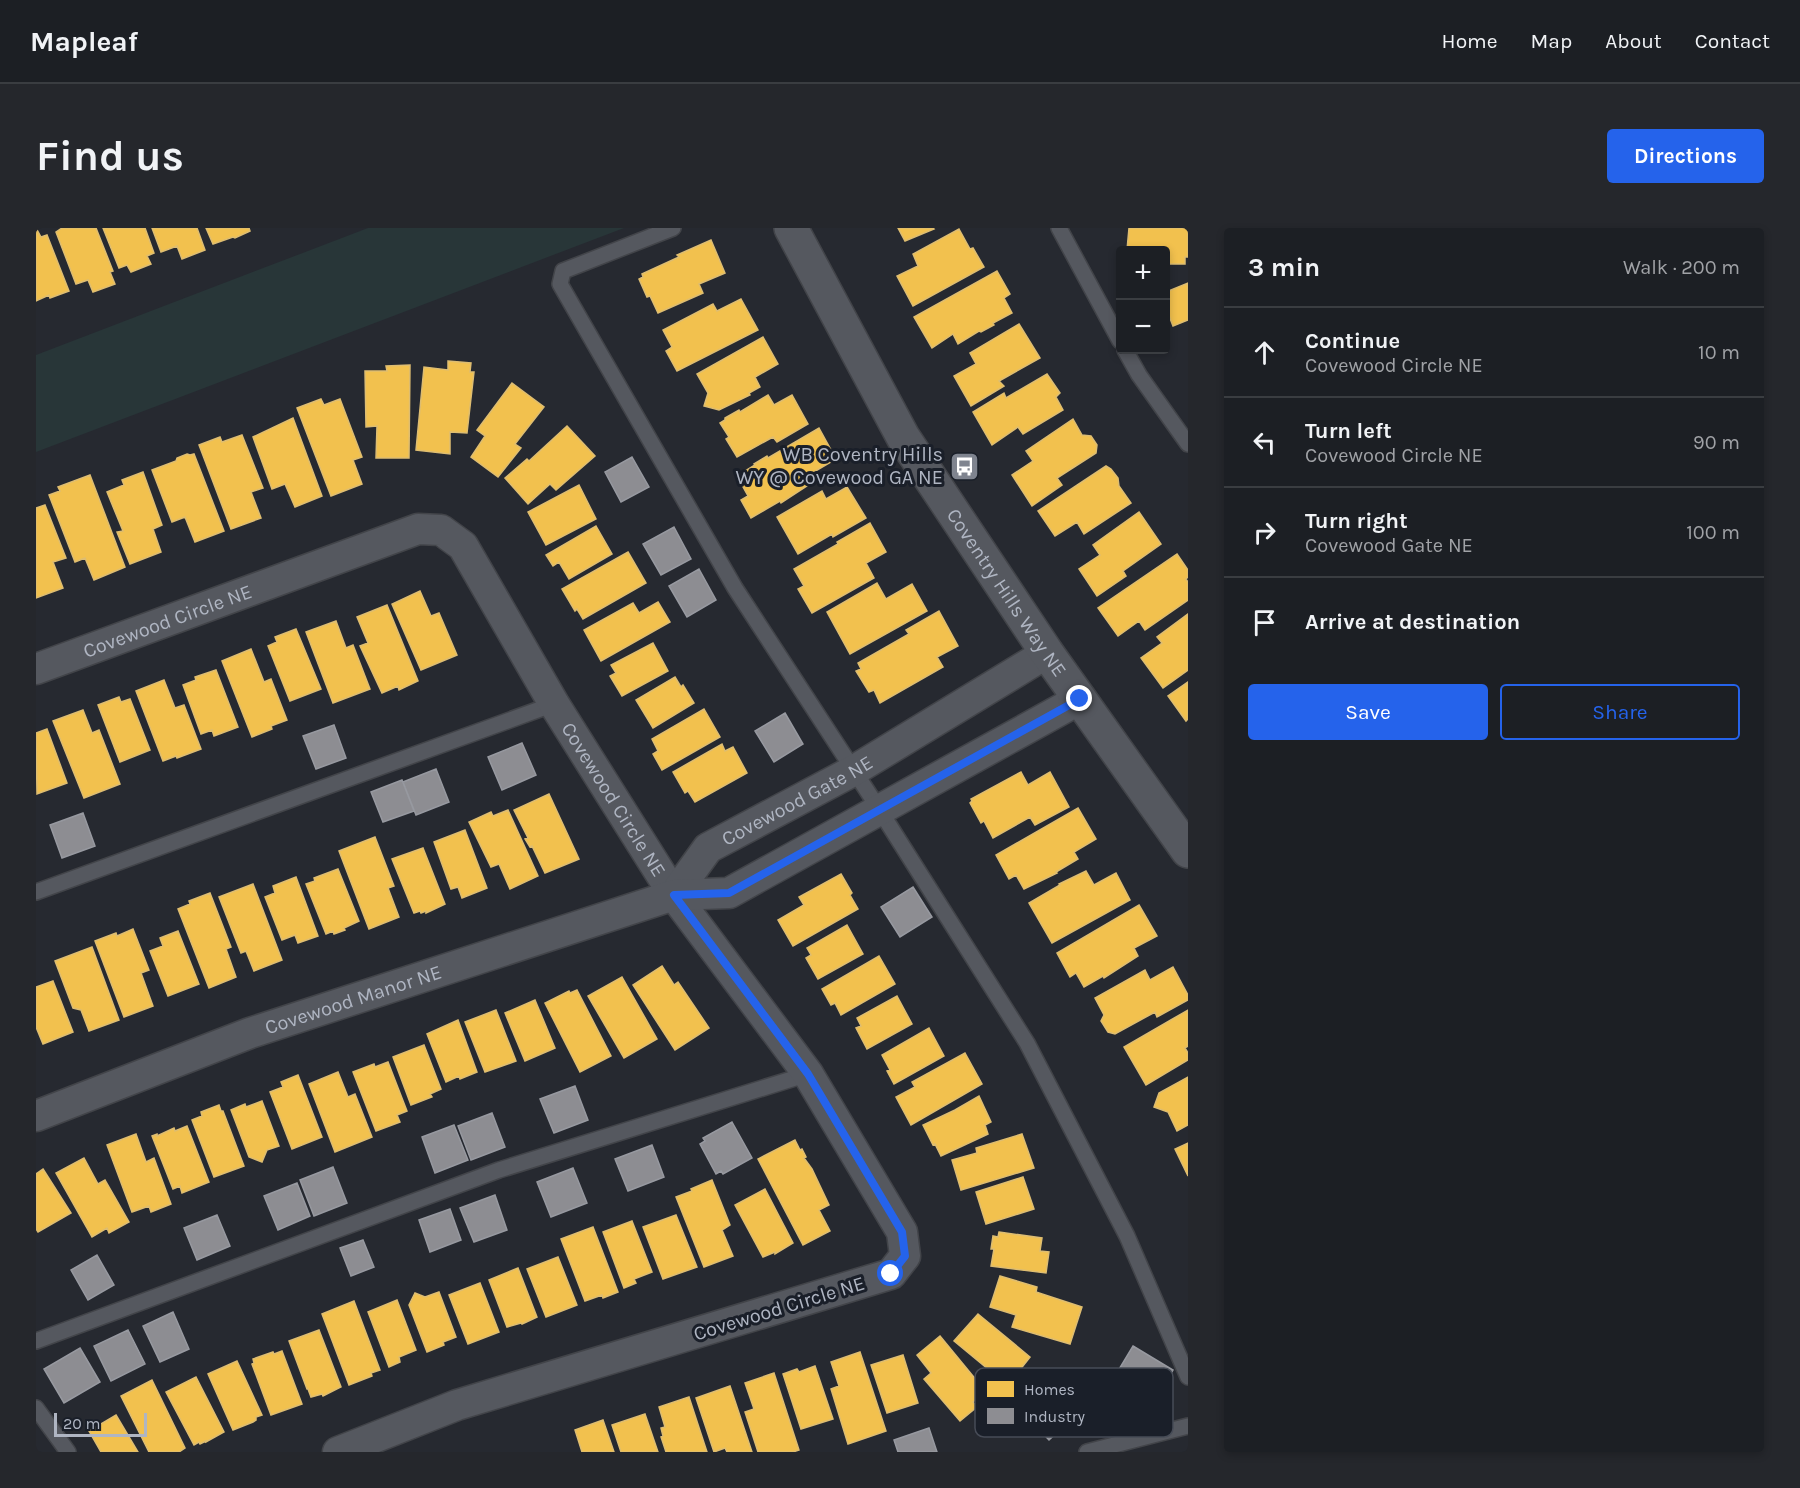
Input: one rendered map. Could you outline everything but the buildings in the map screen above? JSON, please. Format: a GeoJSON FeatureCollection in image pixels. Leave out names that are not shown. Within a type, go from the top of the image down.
{"type":"FeatureCollection","features":[{"type":"Feature","properties":{"kind":"street","name":"Coventry Hills Way NE"},"geometry":{"type":"LineString","coordinates":[[791,228],[903,437],[1047,654],[1188,851]]}},
{"type":"Feature","properties":{"kind":"street","name":"Covewood Circle NE"},"geometry":{"type":"LineString","coordinates":[[36,669],[418,529],[441,530],[463,546],[554,704],[674,895],[808,1074],[902,1232],[905,1256],[891,1274],[457,1405],[338,1452]]}},
{"type":"Feature","properties":{"kind":"street","name":"Covewood Gate NE"},"geometry":{"type":"LineString","coordinates":[[674,895],[708,848],[853,771],[1047,654]]}},
{"type":"Feature","properties":{"kind":"street"},"geometry":{"type":"LineString","coordinates":[[674,895],[729,893],[1080,699]]}},
{"type":"Feature","properties":{"kind":"street","name":"Covewood Manor NE"},"geometry":{"type":"LineString","coordinates":[[36,1116],[250,1033],[674,895]]}},
{"type":"Feature","properties":{"kind":"lane"},"geometry":{"type":"LineString","coordinates":[[673,228],[562,271],[560,284],[735,588],[879,809],[1027,1043],[1127,1236],[1188,1377]]}},
{"type":"Feature","properties":{"kind":"lane"},"geometry":{"type":"LineString","coordinates":[[1059,228],[1116,334]]}},
{"type":"Feature","properties":{"kind":"lane"},"geometry":{"type":"LineString","coordinates":[[1127,354],[1139,375],[1188,444]]}},
{"type":"Feature","properties":{"kind":"lane"},"geometry":{"type":"LineString","coordinates":[[36,892],[554,704]]}},
{"type":"Feature","properties":{"kind":"lane"},"geometry":{"type":"LineString","coordinates":[[36,1341],[499,1170],[808,1074]]}},
{"type":"Feature","properties":{"kind":"lane"},"geometry":{"type":"LineString","coordinates":[[36,1408],[68,1452]]}},
{"type":"Feature","properties":{"kind":"lane"},"geometry":{"type":"LineString","coordinates":[[1173,1430],[1188,1426]]}},
{"type":"Feature","properties":{"kind":"lane"},"geometry":{"type":"LineString","coordinates":[[1087,1452],[1145,1437]]}},
{"type":"Feature","properties":{"kind":"shaded area"},"geometry":{"type":"Polygon","coordinates":[[[368,228],[624,228],[36,452],[36,355],[368,228]]]}},
{"type":"Feature","properties":{"kind":"place","name":"WB Coventry Hills WY @ Covewood GA NE"},"geometry":{"type":"Point","coordinates":[964,466]}},
{"type":"Feature","properties":{"kind":"route"},"geometry":{"type":"LineString","coordinates":[[891,1274],[905,1256],[902,1232],[808,1074],[674,895],[729,893],[1080,699]]}}]}
